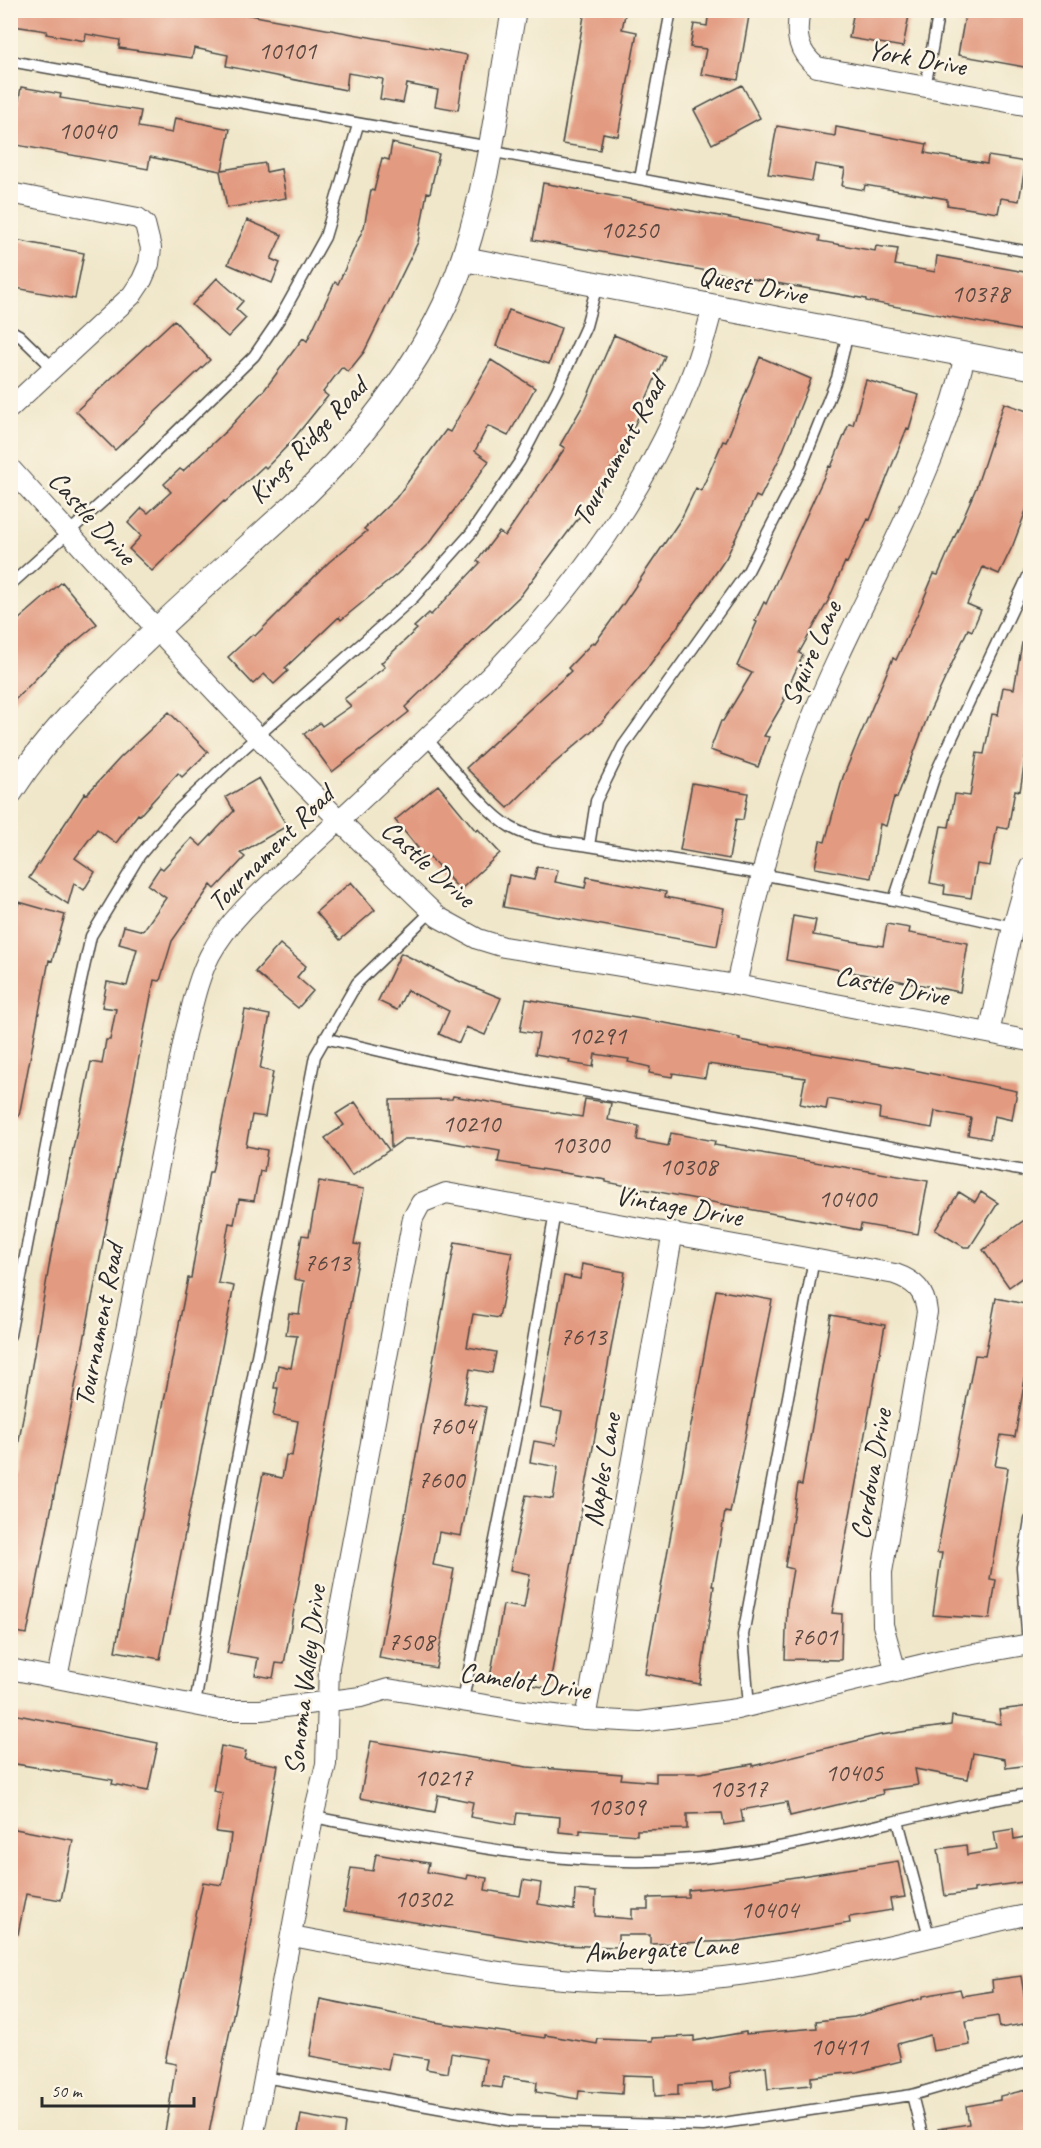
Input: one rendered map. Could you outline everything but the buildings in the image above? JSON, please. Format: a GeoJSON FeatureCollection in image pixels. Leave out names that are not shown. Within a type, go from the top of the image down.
{"type":"FeatureCollection","features":[{"type":"Feature","properties":{"kind":"street","name":"Kings Ridge Road"},"geometry":{"type":"LineString","coordinates":[[10,793],[53,732],[156,629],[295,503],[354,442],[403,376],[441,309],[464,258],[481,196],[514,10]]}},
{"type":"Feature","properties":{"kind":"street","name":"York Drive"},"geometry":{"type":"LineString","coordinates":[[800,10],[798,46],[808,61],[826,70],[1030,106]]}},
{"type":"Feature","properties":{"kind":"street"},"geometry":{"type":"LineString","coordinates":[[10,193],[126,214],[145,224],[151,248],[149,264],[132,295],[10,408]]}},
{"type":"Feature","properties":{"kind":"street","name":"Quest Drive"},"geometry":{"type":"LineString","coordinates":[[464,258],[1030,367]]}},
{"type":"Feature","properties":{"kind":"street","name":"Tournament Road"},"geometry":{"type":"LineString","coordinates":[[57,1678],[195,994],[209,957],[223,934],[240,913],[521,645],[621,514],[671,423],[699,358],[713,307]]}},
{"type":"Feature","properties":{"kind":"street","name":"Squire Lane"},"geometry":{"type":"LineString","coordinates":[[736,984],[761,874],[792,770],[814,711],[849,631],[910,510],[941,440],[965,356]]}},
{"type":"Feature","properties":{"kind":"street","name":"Castle Drive"},"geometry":{"type":"LineString","coordinates":[[10,468],[156,629],[338,819],[432,911],[458,930],[504,947],[736,984],[1030,1041]]}},
{"type":"Feature","properties":{"kind":"street"},"geometry":{"type":"LineString","coordinates":[[989,1033],[1019,923],[1030,867]]}},
{"type":"Feature","properties":{"kind":"street","name":"Vintage Drive"},"geometry":{"type":"LineString","coordinates":[[427,1200],[446,1193],[673,1232],[895,1274],[912,1281],[918,1287]]}},
{"type":"Feature","properties":{"kind":"street","name":"Sonoma Valley Drive"},"geometry":{"type":"LineString","coordinates":[[253,2138],[313,1817],[326,1764],[329,1667],[413,1218],[421,1203],[427,1200]]}},
{"type":"Feature","properties":{"kind":"street","name":"Naples Lane"},"geometry":{"type":"LineString","coordinates":[[585,1719],[673,1232]]}},
{"type":"Feature","properties":{"kind":"street","name":"Cordova Drive"},"geometry":{"type":"LineString","coordinates":[[896,1672],[884,1625],[882,1572],[927,1312],[926,1300],[918,1287]]}},
{"type":"Feature","properties":{"kind":"street","name":"Camelot Drive"},"geometry":{"type":"LineString","coordinates":[[10,1669],[242,1712],[361,1697],[388,1689],[585,1719],[667,1720],[749,1706],[941,1660],[1029,1644]]}},
{"type":"Feature","properties":{"kind":"street","name":"Ambergate Lane"},"geometry":{"type":"LineString","coordinates":[[291,1936],[497,1972],[571,1981],[648,1982],[767,1971],[1030,1914]]}},
{"type":"Feature","properties":{"kind":"lane"},"geometry":{"type":"LineString","coordinates":[[640,179],[671,10]]}},
{"type":"Feature","properties":{"kind":"lane"},"geometry":{"type":"LineString","coordinates":[[925,88],[939,10]]}},
{"type":"Feature","properties":{"kind":"lane"},"geometry":{"type":"LineString","coordinates":[[10,61],[1030,252]]}},
{"type":"Feature","properties":{"kind":"lane"},"geometry":{"type":"LineString","coordinates":[[10,585],[67,531],[129,478],[254,356],[280,318],[325,237],[358,125]]}},
{"type":"Feature","properties":{"kind":"lane"},"geometry":{"type":"LineString","coordinates":[[10,1335],[55,1099],[91,936],[140,855],[178,810],[414,597],[471,533],[520,461],[557,390],[586,326],[597,285]]}},
{"type":"Feature","properties":{"kind":"lane"},"geometry":{"type":"LineString","coordinates":[[10,330],[20,335],[53,368]]}},
{"type":"Feature","properties":{"kind":"lane"},"geometry":{"type":"LineString","coordinates":[[589,846],[596,801],[623,747],[748,571],[801,468],[837,378],[848,333]]}},
{"type":"Feature","properties":{"kind":"lane"},"geometry":{"type":"LineString","coordinates":[[894,900],[936,772],[1030,572]]}},
{"type":"Feature","properties":{"kind":"lane"},"geometry":{"type":"LineString","coordinates":[[426,738],[496,815],[512,827],[532,837],[761,874],[1019,923]]}},
{"type":"Feature","properties":{"kind":"lane"},"geometry":{"type":"LineString","coordinates":[[195,1705],[225,1516],[315,1056],[357,983],[432,911]]}},
{"type":"Feature","properties":{"kind":"lane"},"geometry":{"type":"LineString","coordinates":[[324,1038],[436,1064],[1030,1172]]}},
{"type":"Feature","properties":{"kind":"lane"},"geometry":{"type":"LineString","coordinates":[[463,1700],[523,1400],[555,1212]]}},
{"type":"Feature","properties":{"kind":"lane"},"geometry":{"type":"LineString","coordinates":[[749,1706],[743,1635],[814,1259]]}},
{"type":"Feature","properties":{"kind":"lane"},"geometry":{"type":"LineString","coordinates":[[1029,1644],[1022,1567],[1030,1520]]}},
{"type":"Feature","properties":{"kind":"lane"},"geometry":{"type":"LineString","coordinates":[[313,1817],[509,1853],[608,1861],[691,1860],[768,1849],[898,1821],[962,1804],[1030,1794]]}},
{"type":"Feature","properties":{"kind":"lane"},"geometry":{"type":"LineString","coordinates":[[898,1821],[929,1936]]}},
{"type":"Feature","properties":{"kind":"lane"},"geometry":{"type":"LineString","coordinates":[[264,2077],[511,2121],[703,2127],[912,2095],[1030,2061]]}},
{"type":"Feature","properties":{"kind":"lane"},"geometry":{"type":"LineString","coordinates":[[912,2095],[923,2138]]}}]}
